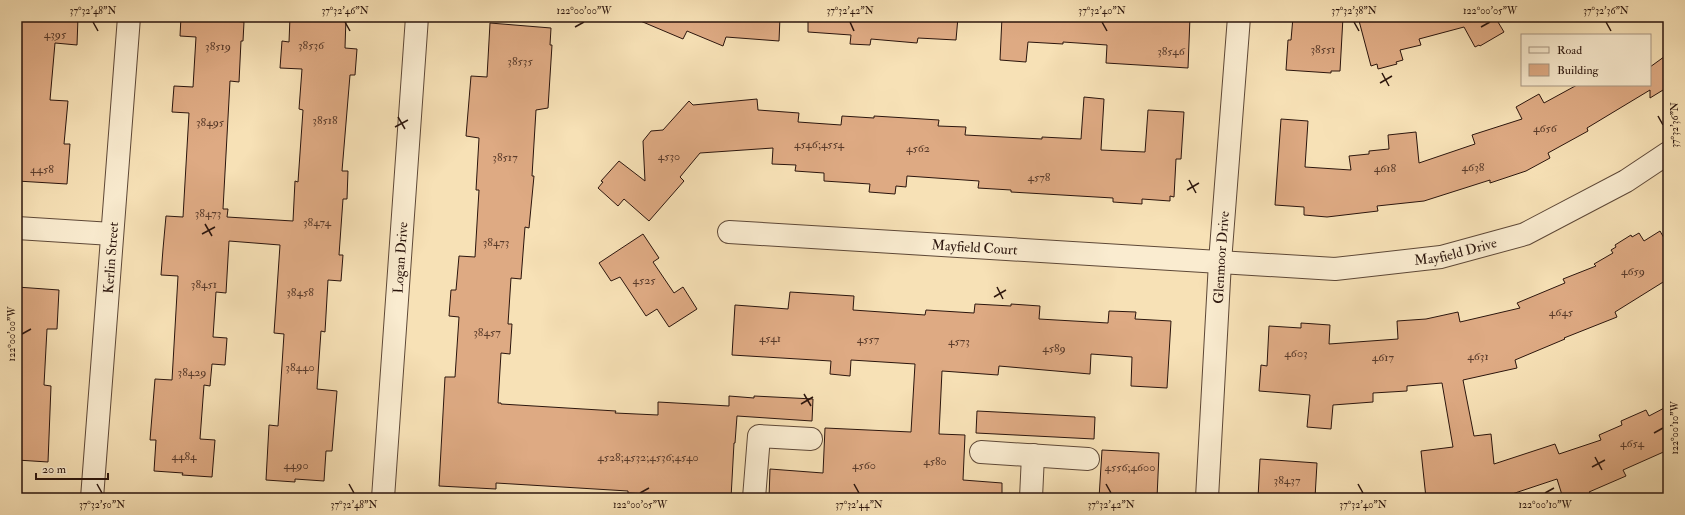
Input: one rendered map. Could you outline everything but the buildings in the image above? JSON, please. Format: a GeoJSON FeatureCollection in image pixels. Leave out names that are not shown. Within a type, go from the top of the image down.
{"type":"FeatureCollection","features":[{"type":"Feature","properties":{"kind":"street","name":"Kerlin Street"},"geometry":{"type":"LineString","coordinates":[[92,498],[129,17]]}},
{"type":"Feature","properties":{"kind":"street","name":"Logan Drive"},"geometry":{"type":"LineString","coordinates":[[383,498],[417,17]]}},
{"type":"Feature","properties":{"kind":"street","name":"Glenmoor Drive"},"geometry":{"type":"LineString","coordinates":[[1206,498],[1220,262],[1239,17]]}},
{"type":"Feature","properties":{"kind":"street","name":"Mayfield Drive"},"geometry":{"type":"LineString","coordinates":[[1220,262],[1335,269],[1441,257],[1525,234],[1626,181],[1668,153]]}},
{"type":"Feature","properties":{"kind":"street"},"geometry":{"type":"LineString","coordinates":[[17,228],[112,234]]}},
{"type":"Feature","properties":{"kind":"street","name":"Mayfield Court"},"geometry":{"type":"LineString","coordinates":[[729,232],[1220,262]]}},
{"type":"Feature","properties":{"kind":"street"},"geometry":{"type":"LineString","coordinates":[[754,498],[759,436],[811,439]]}},
{"type":"Feature","properties":{"kind":"street"},"geometry":{"type":"LineString","coordinates":[[981,452],[1088,459]]}},
{"type":"Feature","properties":{"kind":"street"},"geometry":{"type":"LineString","coordinates":[[1031,498],[1033,455]]}}]}
